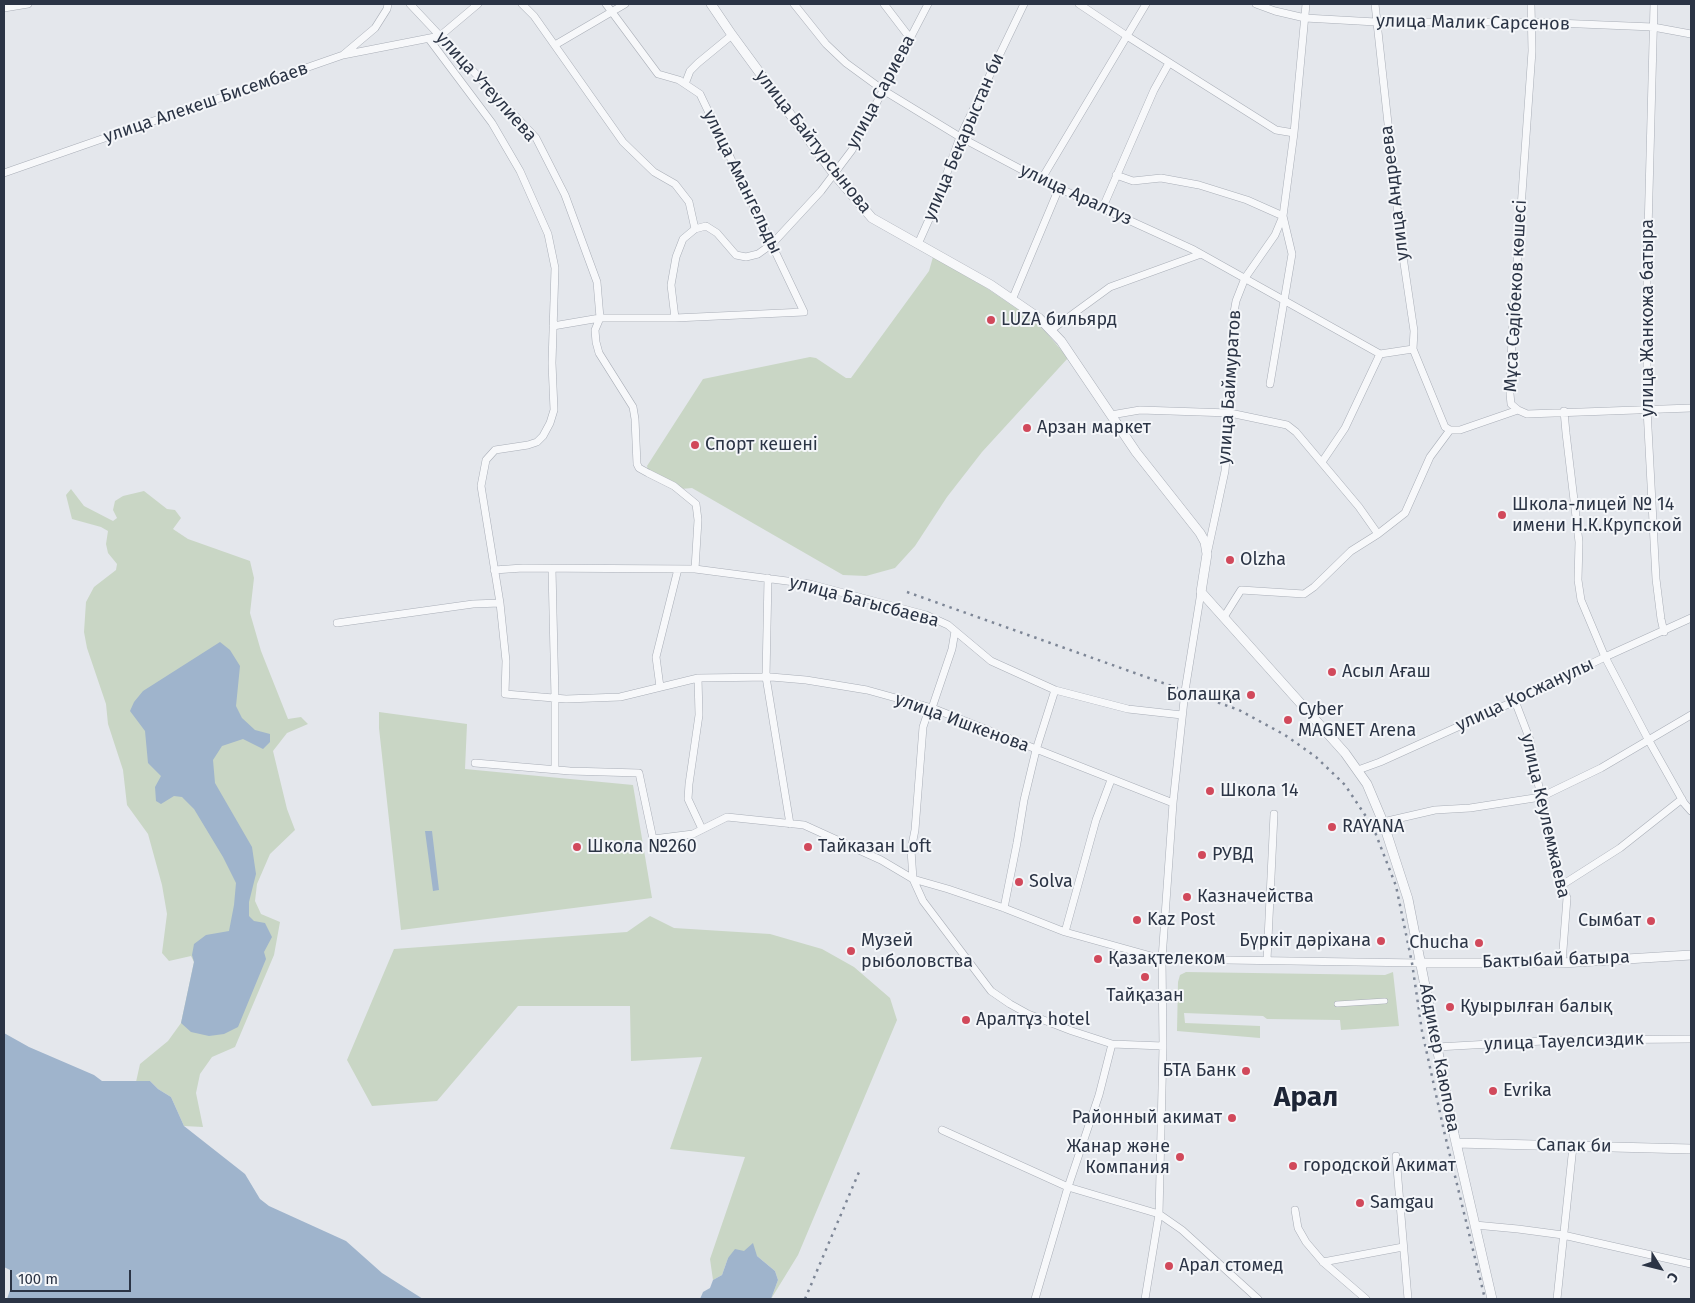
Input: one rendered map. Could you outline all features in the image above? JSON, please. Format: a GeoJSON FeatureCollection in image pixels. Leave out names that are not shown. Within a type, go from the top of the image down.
{"type":"FeatureCollection","features":[{"type":"Feature","properties":{"kind":"street"},"geometry":{"type":"LineString","coordinates":[[4,8],[28,4]]}},
{"type":"Feature","properties":{"kind":"street","name":"улица Алекеш Бисембаев"},"geometry":{"type":"LineString","coordinates":[[4,173],[343,55],[375,28],[387,9],[388,4]]}},
{"type":"Feature","properties":{"kind":"street","name":"улица Утеулиева"},"geometry":{"type":"LineString","coordinates":[[410,4],[536,138],[565,195],[597,282],[600,318],[595,330],[599,353],[633,407],[637,464],[639,468],[674,486],[696,504],[698,520],[695,569]]}},
{"type":"Feature","properties":{"kind":"street"},"geometry":{"type":"LineString","coordinates":[[343,55],[440,36],[478,4]]}},
{"type":"Feature","properties":{"kind":"street"},"geometry":{"type":"LineString","coordinates":[[522,4],[534,16],[624,142],[654,172],[675,184],[689,202],[695,229],[683,239],[676,257],[671,285],[675,318],[600,318],[553,326]]}},
{"type":"Feature","properties":{"kind":"street"},"geometry":{"type":"LineString","coordinates":[[606,4],[612,11]]}},
{"type":"Feature","properties":{"kind":"street"},"geometry":{"type":"LineString","coordinates":[[555,45],[625,4]]}},
{"type":"Feature","properties":{"kind":"street","name":"улица Байтурсынова"},"geometry":{"type":"LineString","coordinates":[[711,4],[834,174],[872,218],[991,285],[1039,318],[1061,341],[1145,465],[1200,533],[1205,542],[1207,554]]}},
{"type":"Feature","properties":{"kind":"street","name":"улица Аралтуз"},"geometry":{"type":"LineString","coordinates":[[794,4],[826,44],[846,63],[883,90],[960,137],[1041,180],[1103,207],[1201,254],[1380,354]]}},
{"type":"Feature","properties":{"kind":"street"},"geometry":{"type":"LineString","coordinates":[[884,4],[910,38]]}},
{"type":"Feature","properties":{"kind":"street","name":"улица Сариева"},"geometry":{"type":"LineString","coordinates":[[695,229],[706,226],[717,233],[736,255],[746,257],[758,254],[772,244],[821,191],[852,150],[928,4]]}},
{"type":"Feature","properties":{"kind":"street","name":"улица Бекарыстан би"},"geometry":{"type":"LineString","coordinates":[[918,244],[935,206],[960,137],[1024,4]]}},
{"type":"Feature","properties":{"kind":"street"},"geometry":{"type":"LineString","coordinates":[[1079,4],[1276,130],[1294,133]]}},
{"type":"Feature","properties":{"kind":"street"},"geometry":{"type":"LineString","coordinates":[[1041,180],[1146,4]]}},
{"type":"Feature","properties":{"kind":"street","name":"улица Малик Сарсенов"},"geometry":{"type":"LineString","coordinates":[[1256,4],[1275,12],[1305,18],[1376,22],[1532,22],[1653,26],[1691,34]]}},
{"type":"Feature","properties":{"kind":"street","name":"улица Баймуратов"},"geometry":{"type":"LineString","coordinates":[[1145,1299],[1158,1214],[1163,1046],[1162,959],[1173,803],[1182,715],[1207,554],[1225,471],[1230,413],[1233,318],[1236,301],[1245,278],[1275,236],[1283,216],[1294,133],[1306,4]]}},
{"type":"Feature","properties":{"kind":"street","name":"улица Андреева"},"geometry":{"type":"LineString","coordinates":[[1375,4],[1401,243],[1414,331],[1413,349]]}},
{"type":"Feature","properties":{"kind":"street","name":"Мұса Сәдібеков көшесі"},"geometry":{"type":"LineString","coordinates":[[1531,4],[1532,50],[1511,345],[1511,404],[1527,414],[1564,411],[1691,408]]}},
{"type":"Feature","properties":{"kind":"street","name":"улица Жанкожа батыра"},"geometry":{"type":"LineString","coordinates":[[1654,4],[1647,269],[1647,409],[1656,579],[1664,632]]}},
{"type":"Feature","properties":{"kind":"street","name":"улица Амангельды"},"geometry":{"type":"LineString","coordinates":[[612,11],[658,74],[679,80],[700,94],[804,312],[675,318]]}},
{"type":"Feature","properties":{"kind":"street"},"geometry":{"type":"LineString","coordinates":[[685,84],[690,71],[732,35]]}},
{"type":"Feature","properties":{"kind":"street"},"geometry":{"type":"LineString","coordinates":[[337,623],[473,604],[500,603],[481,486],[485,465],[490,454],[495,450],[528,446],[537,442],[543,436],[550,423],[554,410],[553,326],[555,268],[548,234],[520,171],[492,123],[429,39]]}},
{"type":"Feature","properties":{"kind":"street"},"geometry":{"type":"LineString","coordinates":[[1103,207],[1154,90],[1169,63]]}},
{"type":"Feature","properties":{"kind":"street"},"geometry":{"type":"LineString","coordinates":[[1116,175],[1133,181],[1161,178],[1198,185],[1247,200],[1283,216],[1292,254],[1270,384]]}},
{"type":"Feature","properties":{"kind":"street"},"geometry":{"type":"LineString","coordinates":[[1012,300],[1059,188]]}},
{"type":"Feature","properties":{"kind":"street"},"geometry":{"type":"LineString","coordinates":[[1051,330],[1110,287],[1201,254]]}},
{"type":"Feature","properties":{"kind":"street"},"geometry":{"type":"LineString","coordinates":[[1322,462],[1345,428],[1380,354],[1413,349],[1445,426],[1450,430],[1460,430],[1518,410]]}},
{"type":"Feature","properties":{"kind":"street"},"geometry":{"type":"LineString","coordinates":[[1111,415],[1140,410],[1230,413],[1288,425],[1360,507],[1378,534]]}},
{"type":"Feature","properties":{"kind":"street"},"geometry":{"type":"LineString","coordinates":[[1564,411],[1579,542],[1578,580],[1581,600],[1605,658],[1648,739],[1691,812]]}},
{"type":"Feature","properties":{"kind":"street"},"geometry":{"type":"LineString","coordinates":[[1224,617],[1240,590],[1304,594],[1314,587],[1351,551],[1378,534],[1405,513],[1430,457],[1450,430]]}},
{"type":"Feature","properties":{"kind":"street","name":"улица Багысбаева"},"geometry":{"type":"LineString","coordinates":[[494,570],[523,568],[695,569],[810,584],[926,615],[948,625],[991,661],[1055,690],[1128,709],[1182,715]]}},
{"type":"Feature","properties":{"kind":"street"},"geometry":{"type":"LineString","coordinates":[[552,569],[555,768]]}},
{"type":"Feature","properties":{"kind":"street"},"geometry":{"type":"LineString","coordinates":[[660,687],[656,657],[678,569]]}},
{"type":"Feature","properties":{"kind":"street"},"geometry":{"type":"LineString","coordinates":[[768,578],[766,677],[790,824]]}},
{"type":"Feature","properties":{"kind":"street","name":"Абдикер Каюпова"},"geometry":{"type":"LineString","coordinates":[[1201,592],[1345,753],[1366,784],[1383,822],[1408,899],[1456,1143],[1492,1299]]}},
{"type":"Feature","properties":{"kind":"street","name":"улица Ишкенова"},"geometry":{"type":"LineString","coordinates":[[500,603],[506,661],[505,694],[566,699],[620,697],[698,678],[766,677],[806,680],[867,690],[932,708],[1173,803]]}},
{"type":"Feature","properties":{"kind":"street","name":"улица Косжанулы"},"geometry":{"type":"LineString","coordinates":[[1358,770],[1380,762],[1515,701],[1691,618]]}},
{"type":"Feature","properties":{"kind":"street"},"geometry":{"type":"LineString","coordinates":[[956,631],[952,649],[932,708],[926,715],[923,727],[915,830],[911,850],[913,879],[923,901],[991,992],[1010,1004],[1028,1014],[1112,1044],[1163,1046]]}},
{"type":"Feature","properties":{"kind":"street"},"geometry":{"type":"LineString","coordinates":[[698,678],[698,715],[688,799],[702,829]]}},
{"type":"Feature","properties":{"kind":"street"},"geometry":{"type":"LineString","coordinates":[[1004,908],[1018,843],[1024,800],[1036,750],[1055,690]]}},
{"type":"Feature","properties":{"kind":"street","name":"улица Кеулемжаева"},"geometry":{"type":"LineString","coordinates":[[1515,701],[1530,740],[1553,861],[1567,898],[1562,963]]}},
{"type":"Feature","properties":{"kind":"street"},"geometry":{"type":"LineString","coordinates":[[1383,822],[1435,810],[1470,808],[1541,797],[1601,768],[1691,715]]}},
{"type":"Feature","properties":{"kind":"street"},"geometry":{"type":"LineString","coordinates":[[474,763],[498,766],[555,768],[570,771],[639,773],[652,839],[693,834],[727,818],[804,825],[882,860],[913,879],[1004,908],[1065,932],[1162,959],[1420,963]]}},
{"type":"Feature","properties":{"kind":"street"},"geometry":{"type":"LineString","coordinates":[[1065,932],[1096,820],[1111,780]]}},
{"type":"Feature","properties":{"kind":"street"},"geometry":{"type":"LineString","coordinates":[[1562,885],[1620,848],[1682,799]]}},
{"type":"Feature","properties":{"kind":"street"},"geometry":{"type":"LineString","coordinates":[[1267,960],[1274,814]]}},
{"type":"Feature","properties":{"kind":"street","name":"Бактыбай батыра"},"geometry":{"type":"LineString","coordinates":[[1420,963],[1562,963],[1691,955]]}},
{"type":"Feature","properties":{"kind":"street"},"geometry":{"type":"LineString","coordinates":[[1337,1004],[1385,1001]]}},
{"type":"Feature","properties":{"kind":"street","name":"улица Тауелсиздик"},"geometry":{"type":"LineString","coordinates":[[1437,1047],[1561,1040],[1691,1039]]}},
{"type":"Feature","properties":{"kind":"street"},"geometry":{"type":"LineString","coordinates":[[1035,1299],[1068,1187],[1099,1095],[1112,1044]]}},
{"type":"Feature","properties":{"kind":"street"},"geometry":{"type":"LineString","coordinates":[[942,1130],[1068,1187],[1158,1214],[1182,1230],[1258,1299]]}},
{"type":"Feature","properties":{"kind":"street","name":"Сапак би"},"geometry":{"type":"LineString","coordinates":[[1456,1143],[1691,1149]]}},
{"type":"Feature","properties":{"kind":"street"},"geometry":{"type":"LineString","coordinates":[[1557,1299],[1573,1146]]}},
{"type":"Feature","properties":{"kind":"street"},"geometry":{"type":"LineString","coordinates":[[1396,1156],[1408,1299]]}},
{"type":"Feature","properties":{"kind":"street"},"geometry":{"type":"LineString","coordinates":[[1295,1210],[1298,1228],[1306,1242],[1323,1262],[1366,1299]]}},
{"type":"Feature","properties":{"kind":"street"},"geometry":{"type":"LineString","coordinates":[[1475,1225],[1518,1228],[1563,1235],[1691,1264]]}},
{"type":"Feature","properties":{"kind":"street"},"geometry":{"type":"LineString","coordinates":[[1323,1262],[1403,1247]]}},
{"type":"Feature","properties":{"kind":"green space"},"geometry":{"type":"Polygon","coordinates":[[[933,257],[985,287],[1022,312],[1045,331],[1068,358],[982,452],[947,497],[915,546],[895,568],[866,576],[843,575],[692,488],[681,489],[648,470],[647,466],[703,379],[810,357],[816,358],[846,378],[851,378],[929,271],[933,257]]]}},
{"type":"Feature","properties":{"kind":"green space"},"geometry":{"type":"Polygon","coordinates":[[[71,489],[84,506],[113,521],[117,518],[113,510],[115,501],[123,496],[144,491],[167,509],[175,510],[181,518],[173,529],[188,539],[250,561],[254,578],[250,613],[261,651],[288,719],[301,717],[308,724],[287,733],[273,751],[287,809],[295,830],[270,854],[257,884],[255,901],[261,914],[280,922],[274,955],[235,1047],[212,1057],[200,1074],[196,1093],[203,1127],[184,1126],[171,1097],[158,1089],[150,1081],[136,1082],[140,1064],[168,1041],[181,1023],[194,962],[191,956],[169,961],[162,953],[167,914],[162,885],[148,834],[127,805],[123,770],[108,724],[106,704],[87,648],[84,632],[86,602],[94,587],[116,570],[117,564],[108,553],[106,544],[108,531],[101,527],[72,519],[66,495],[71,489]]]}},
{"type":"Feature","properties":{"kind":"green space"},"geometry":{"type":"Polygon","coordinates":[[[379,712],[467,724],[465,769],[633,785],[652,898],[401,930],[379,728],[379,712]]]}},
{"type":"Feature","properties":{"kind":"green space"},"geometry":{"type":"Polygon","coordinates":[[[650,916],[674,928],[770,934],[822,949],[854,967],[890,998],[897,1020],[798,1255],[771,1299],[778,1280],[775,1271],[757,1256],[744,1251],[728,1258],[722,1275],[713,1280],[710,1259],[745,1157],[670,1149],[702,1057],[631,1061],[630,1006],[518,1006],[437,1101],[372,1106],[347,1060],[394,949],[627,932],[650,916]]]}},
{"type":"Feature","properties":{"kind":"green space"},"geometry":{"type":"Polygon","coordinates":[[[1186,972],[1385,975],[1393,972],[1399,1026],[1341,1030],[1340,1020],[1267,1019],[1263,1016],[1184,1013],[1185,1023],[1260,1026],[1260,1038],[1177,1031],[1178,982],[1180,975],[1186,972]]]}},
{"type":"Feature","properties":{"kind":"water"},"geometry":{"type":"Polygon","coordinates":[[[220,642],[230,650],[240,666],[236,706],[242,718],[255,730],[270,734],[270,742],[263,749],[243,739],[222,746],[213,760],[215,783],[252,847],[256,874],[249,902],[249,916],[254,921],[265,923],[272,937],[264,952],[266,959],[238,1027],[224,1034],[209,1036],[191,1032],[181,1023],[194,962],[192,955],[194,944],[206,935],[229,931],[236,883],[223,857],[194,809],[182,797],[174,796],[161,804],[156,801],[155,787],[161,776],[148,763],[145,731],[130,711],[134,702],[143,691],[220,642]]]}},
{"type":"Feature","properties":{"kind":"water"},"geometry":{"type":"Polygon","coordinates":[[[425,831],[432,831],[439,890],[433,891],[425,831]]]}},
{"type":"Feature","properties":{"kind":"water"},"geometry":{"type":"Polygon","coordinates":[[[4,1033],[29,1047],[94,1075],[102,1081],[150,1081],[158,1089],[171,1097],[184,1126],[245,1174],[260,1199],[269,1206],[346,1241],[382,1273],[423,1299],[7,1299],[11,1287],[10,1270],[4,1267],[4,1033]]]}},
{"type":"Feature","properties":{"kind":"water"},"geometry":{"type":"Polygon","coordinates":[[[753,1243],[757,1256],[775,1271],[778,1280],[771,1299],[700,1299],[703,1292],[710,1288],[713,1280],[722,1275],[728,1258],[735,1249],[744,1251],[753,1243]]]}},
{"type":"Feature","properties":{"kind":"railway"},"geometry":{"type":"LineString","coordinates":[[907,592],[1239,710],[1285,735],[1316,757],[1345,785],[1373,827],[1396,886],[1412,963],[1422,1031],[1485,1299]]}},
{"type":"Feature","properties":{"kind":"railway"},"geometry":{"type":"LineString","coordinates":[[805,1299],[859,1172]]}},
{"type":"Feature","properties":{"kind":"place","name":"LUZA бильярд"},"geometry":{"type":"Point","coordinates":[991,320]}},
{"type":"Feature","properties":{"kind":"place","name":"Арзан маркет"},"geometry":{"type":"Point","coordinates":[1027,428]}},
{"type":"Feature","properties":{"kind":"place","name":"Спорт кешені"},"geometry":{"type":"Point","coordinates":[695,445]}},
{"type":"Feature","properties":{"kind":"place","name":"Школа-лицей № 14 имени Н.К.Крупской"},"geometry":{"type":"Point","coordinates":[1502,515]}},
{"type":"Feature","properties":{"kind":"place","name":"Olzha"},"geometry":{"type":"Point","coordinates":[1230,560]}},
{"type":"Feature","properties":{"kind":"place","name":"Асыл Ағаш"},"geometry":{"type":"Point","coordinates":[1332,672]}},
{"type":"Feature","properties":{"kind":"place","name":"Болашқа"},"geometry":{"type":"Point","coordinates":[1251,695]}},
{"type":"Feature","properties":{"kind":"place","name":"Cyber MAGNET Arena"},"geometry":{"type":"Point","coordinates":[1288,720]}},
{"type":"Feature","properties":{"kind":"place","name":"Школа 14"},"geometry":{"type":"Point","coordinates":[1210,791]}},
{"type":"Feature","properties":{"kind":"place","name":"RAYANA"},"geometry":{"type":"Point","coordinates":[1332,827]}},
{"type":"Feature","properties":{"kind":"place","name":"Школа №260"},"geometry":{"type":"Point","coordinates":[577,847]}},
{"type":"Feature","properties":{"kind":"place","name":"Тайказан Loft"},"geometry":{"type":"Point","coordinates":[808,847]}},
{"type":"Feature","properties":{"kind":"place","name":"РУВД"},"geometry":{"type":"Point","coordinates":[1202,855]}},
{"type":"Feature","properties":{"kind":"place","name":"Solva"},"geometry":{"type":"Point","coordinates":[1019,882]}},
{"type":"Feature","properties":{"kind":"place","name":"Казначейства"},"geometry":{"type":"Point","coordinates":[1187,897]}},
{"type":"Feature","properties":{"kind":"place","name":"Kaz Post"},"geometry":{"type":"Point","coordinates":[1137,920]}},
{"type":"Feature","properties":{"kind":"place","name":"Сымбат"},"geometry":{"type":"Point","coordinates":[1651,921]}},
{"type":"Feature","properties":{"kind":"place","name":"Бүркіт дәріхана"},"geometry":{"type":"Point","coordinates":[1381,941]}},
{"type":"Feature","properties":{"kind":"place","name":"Chucha"},"geometry":{"type":"Point","coordinates":[1479,943]}},
{"type":"Feature","properties":{"kind":"place","name":"Музей рыболовства"},"geometry":{"type":"Point","coordinates":[851,951]}},
{"type":"Feature","properties":{"kind":"place","name":"Қазақтелеком"},"geometry":{"type":"Point","coordinates":[1098,959]}},
{"type":"Feature","properties":{"kind":"place","name":"Тайқазан"},"geometry":{"type":"Point","coordinates":[1145,977]}},
{"type":"Feature","properties":{"kind":"place","name":"Қуырылған балық"},"geometry":{"type":"Point","coordinates":[1450,1007]}},
{"type":"Feature","properties":{"kind":"place","name":"Аралтұз hotel"},"geometry":{"type":"Point","coordinates":[966,1020]}},
{"type":"Feature","properties":{"kind":"place","name":"БТА Банк"},"geometry":{"type":"Point","coordinates":[1246,1071]}},
{"type":"Feature","properties":{"kind":"place","name":"Evrika"},"geometry":{"type":"Point","coordinates":[1493,1091]}},
{"type":"Feature","properties":{"kind":"place","name":"Районный акимат"},"geometry":{"type":"Point","coordinates":[1232,1118]}},
{"type":"Feature","properties":{"kind":"place","name":"Жанар және Компания"},"geometry":{"type":"Point","coordinates":[1180,1157]}},
{"type":"Feature","properties":{"kind":"place","name":"городской Акимат"},"geometry":{"type":"Point","coordinates":[1293,1166]}},
{"type":"Feature","properties":{"kind":"place","name":"Samgau"},"geometry":{"type":"Point","coordinates":[1360,1203]}},
{"type":"Feature","properties":{"kind":"place","name":"Арал стомед"},"geometry":{"type":"Point","coordinates":[1169,1266]}},
{"type":"Feature","properties":{"kind":"district","name":"Арал"},"geometry":{"type":"Point","coordinates":[1306,1098]}}]}
